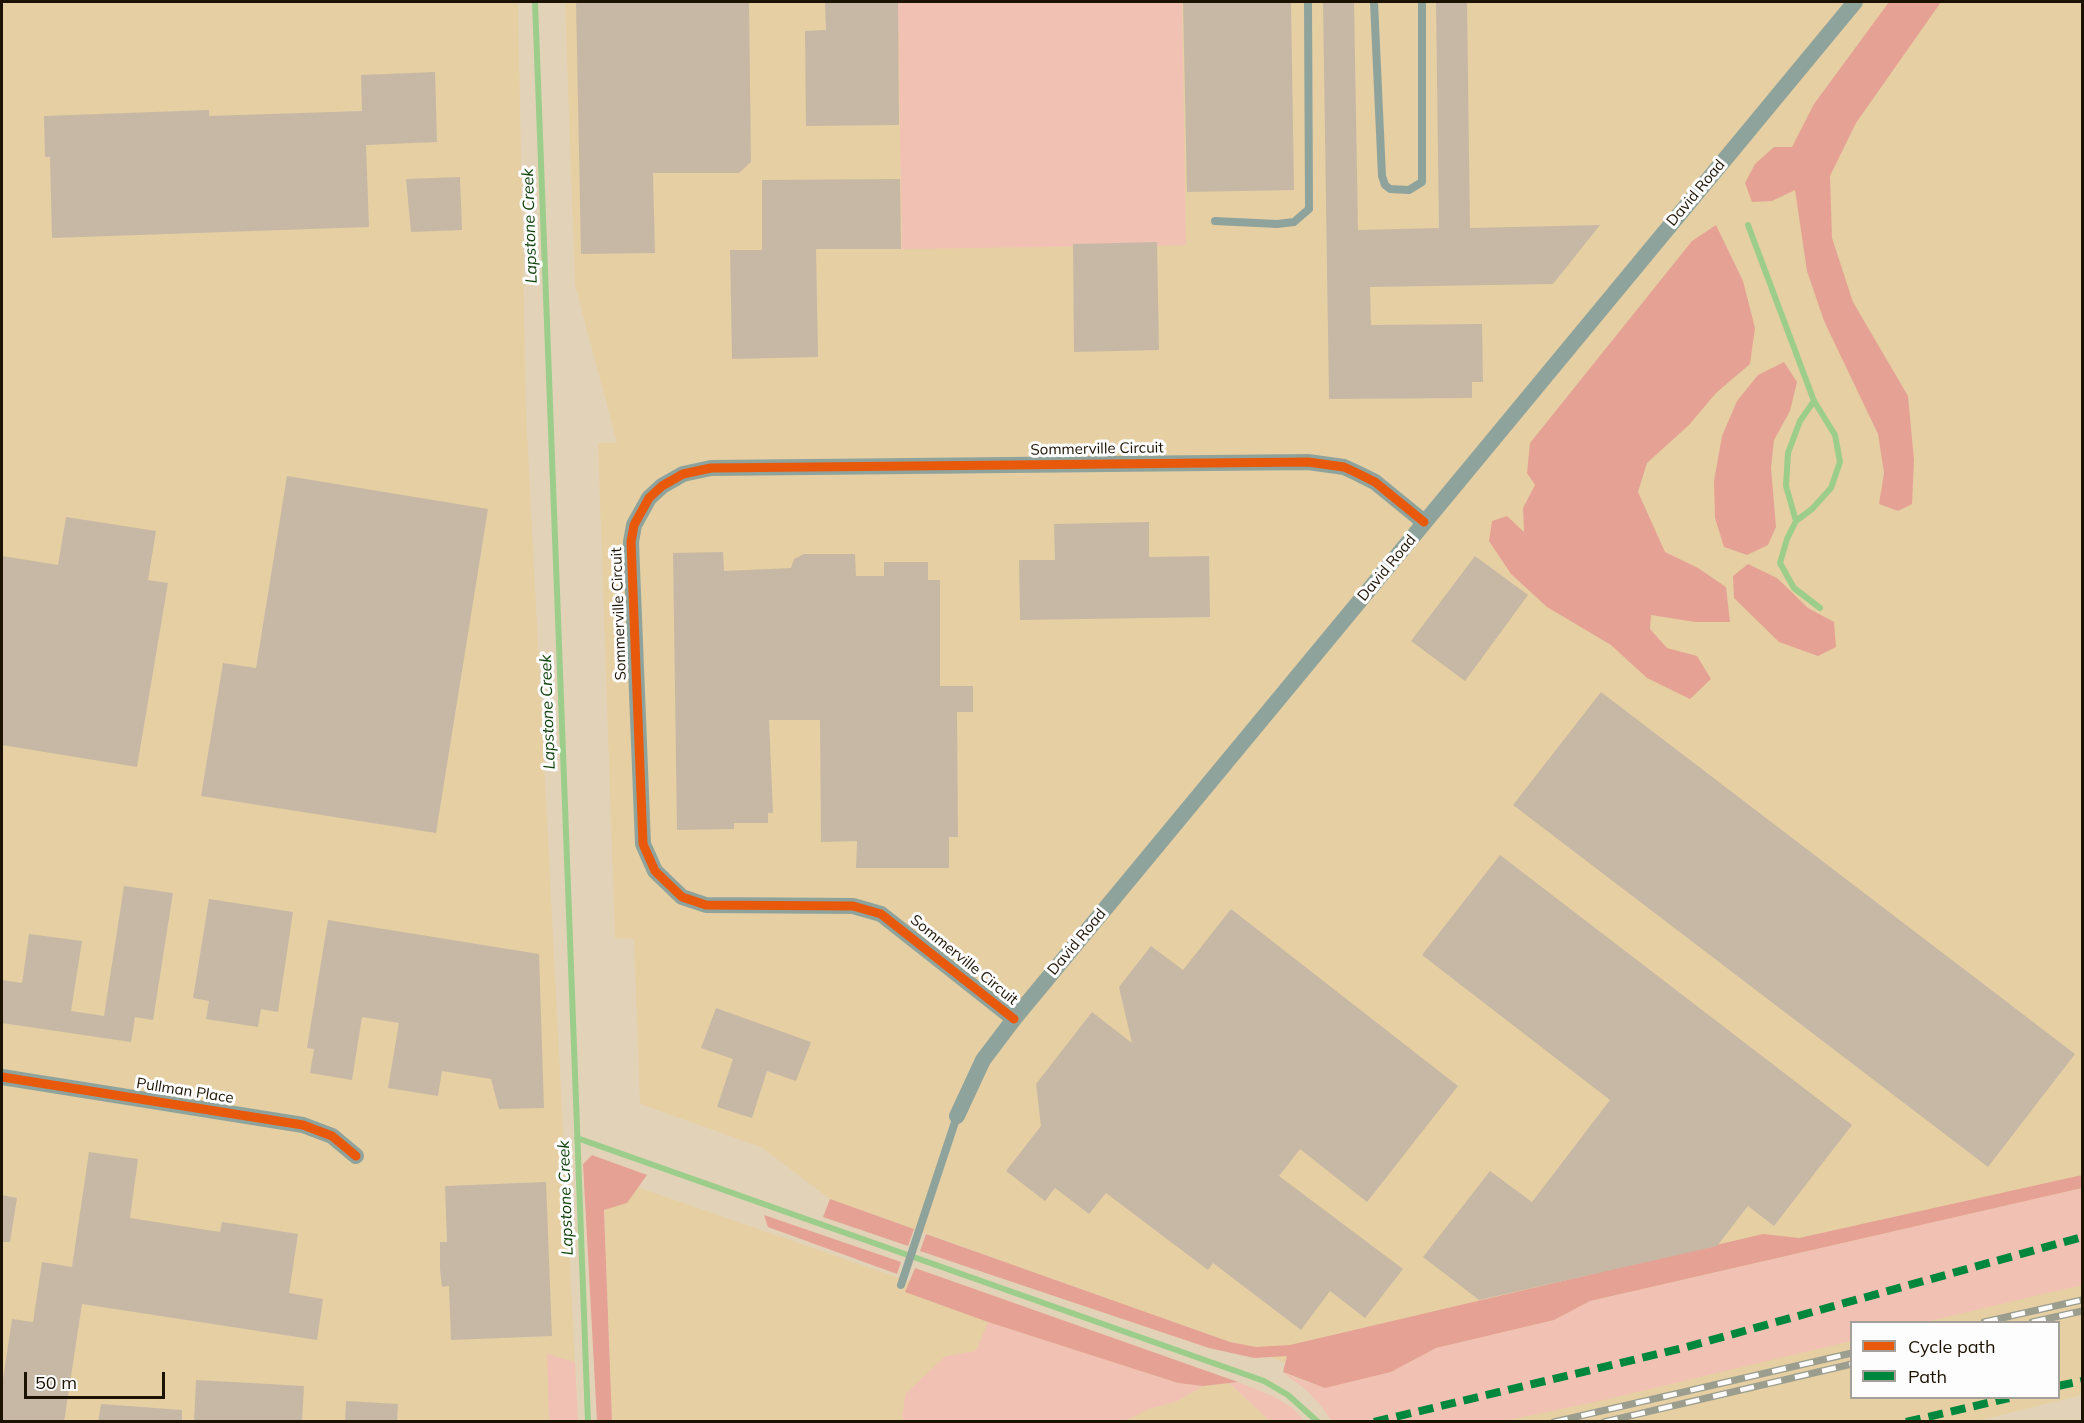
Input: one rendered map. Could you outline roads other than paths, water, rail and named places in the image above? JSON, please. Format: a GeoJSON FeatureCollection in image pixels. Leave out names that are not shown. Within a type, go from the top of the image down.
{"type":"FeatureCollection","features":[{"type":"Feature","properties":{"kind":"street","name":"David Road"},"geometry":{"type":"LineString","coordinates":[[957,1116],[983,1060],[1014,1019],[1855,2]]}},
{"type":"Feature","properties":{"kind":"street","name":"Sommerville Circuit"},"geometry":{"type":"LineString","coordinates":[[1014,1019],[881,914],[853,906],[706,905],[682,897],[655,871],[643,844],[631,542],[634,525],[649,498],[662,486],[683,474],[711,468],[1308,462],[1344,467],[1375,482],[1424,522]]}},
{"type":"Feature","properties":{"kind":"street","name":"Pullman Place"},"geometry":{"type":"LineString","coordinates":[[2,1077],[303,1125],[332,1136],[356,1156]]}},
{"type":"Feature","properties":{"kind":"lane"},"geometry":{"type":"LineString","coordinates":[[1215,221],[1277,224],[1294,222],[1309,209],[1308,2]]}},
{"type":"Feature","properties":{"kind":"lane"},"geometry":{"type":"LineString","coordinates":[[1374,2],[1382,176],[1385,185],[1390,189],[1409,190],[1422,182],[1422,2]]}},
{"type":"Feature","properties":{"kind":"lane"},"geometry":{"type":"LineString","coordinates":[[901,1285],[957,1116]]}},
{"type":"Feature","properties":{"kind":"waterway","name":"Lapstone Creek"},"geometry":{"type":"LineString","coordinates":[[535,2],[588,1422]]}},
{"type":"Feature","properties":{"kind":"waterway"},"geometry":{"type":"LineString","coordinates":[[1748,225],[1814,401],[1835,435],[1840,462],[1831,488],[1812,509],[1796,521],[1787,539],[1780,563],[1794,588],[1820,608]]}},
{"type":"Feature","properties":{"kind":"waterway"},"geometry":{"type":"LineString","coordinates":[[1796,521],[1786,486],[1788,453],[1800,421],[1814,401]]}},
{"type":"Feature","properties":{"kind":"waterway"},"geometry":{"type":"LineString","coordinates":[[577,1138],[1264,1381],[1288,1395],[1318,1422]]}},
{"type":"Feature","properties":{"kind":"railway"},"geometry":{"type":"LineString","coordinates":[[1988,1321],[2082,1300]]}},
{"type":"Feature","properties":{"kind":"railway"},"geometry":{"type":"LineString","coordinates":[[2037,1321],[2082,1311]]}},
{"type":"Feature","properties":{"kind":"railway"},"geometry":{"type":"LineString","coordinates":[[1554,1422],[1850,1353]]}},
{"type":"Feature","properties":{"kind":"railway"},"geometry":{"type":"LineString","coordinates":[[1604,1422],[1850,1364]]}}]}
